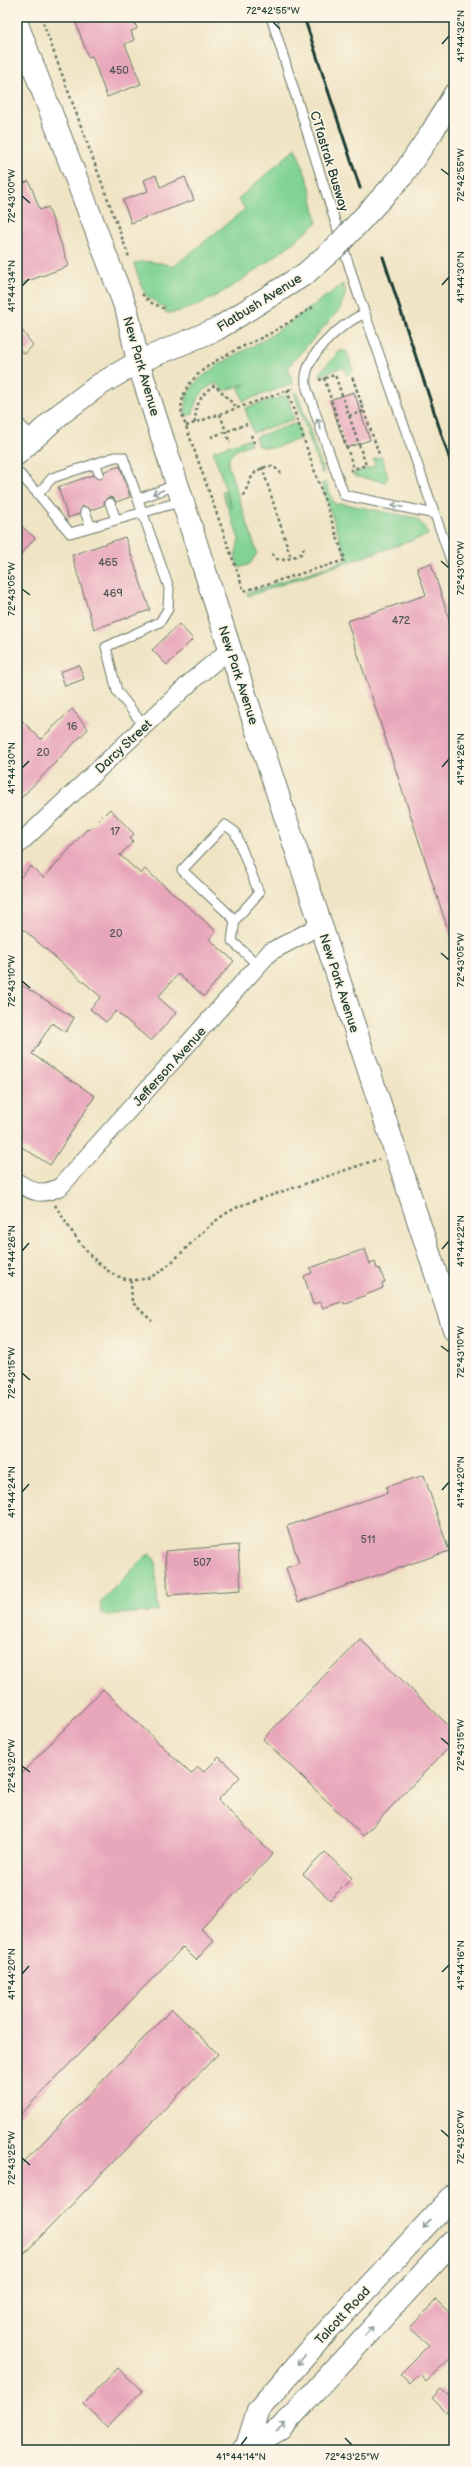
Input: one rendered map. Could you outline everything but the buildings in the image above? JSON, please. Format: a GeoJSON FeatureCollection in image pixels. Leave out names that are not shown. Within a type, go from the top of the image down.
{"type":"FeatureCollection","features":[{"type":"Feature","properties":{"kind":"main road","name":"New Park Avenue"},"geometry":{"type":"LineString","coordinates":[[17,24],[127,311],[138,362],[230,649],[454,1329]]}},
{"type":"Feature","properties":{"kind":"main road","name":"Flatbush Avenue"},"geometry":{"type":"LineString","coordinates":[[22,441],[99,385],[138,362],[218,329],[305,274],[342,241],[402,176],[432,132],[454,95]]}},
{"type":"Feature","properties":{"kind":"main road","name":"Talcott Road"},"geometry":{"type":"LineString","coordinates":[[245,2448],[258,2410],[319,2340],[454,2195]]}},
{"type":"Feature","properties":{"kind":"main road","name":"Talcott Road"},"geometry":{"type":"LineString","coordinates":[[245,2448],[280,2429],[454,2240]]}},
{"type":"Feature","properties":{"kind":"main road"},"geometry":{"type":"LineString","coordinates":[[319,2340],[341,2361]]}},
{"type":"Feature","properties":{"kind":"street","name":"Darcy Street"},"geometry":{"type":"LineString","coordinates":[[17,846],[144,726],[230,649]]}},
{"type":"Feature","properties":{"kind":"street","name":"Jefferson Avenue"},"geometry":{"type":"LineString","coordinates":[[47,1193],[60,1187],[270,952],[321,925]]}},
{"type":"Feature","properties":{"kind":"street"},"geometry":{"type":"LineString","coordinates":[[17,1182],[34,1192],[47,1193]]}},
{"type":"Feature","properties":{"kind":"lane","name":"CTfastrak Busway"},"geometry":{"type":"LineString","coordinates":[[271,17],[365,313],[454,569]]}},
{"type":"Feature","properties":{"kind":"lane"},"geometry":{"type":"LineString","coordinates":[[365,313],[336,333],[317,353],[306,368],[305,384],[314,411],[344,495],[435,514]]}},
{"type":"Feature","properties":{"kind":"lane"},"geometry":{"type":"LineString","coordinates":[[38,494],[52,478],[95,464],[123,457],[169,588],[168,609],[160,622],[106,646],[117,691],[144,726]]}},
{"type":"Feature","properties":{"kind":"lane"},"geometry":{"type":"LineString","coordinates":[[95,464],[99,473]]}},
{"type":"Feature","properties":{"kind":"lane"},"geometry":{"type":"LineString","coordinates":[[17,472],[38,494],[70,533],[142,512],[181,493]]}},
{"type":"Feature","properties":{"kind":"lane"},"geometry":{"type":"LineString","coordinates":[[70,472],[73,482]]}},
{"type":"Feature","properties":{"kind":"lane"},"geometry":{"type":"LineString","coordinates":[[138,499],[181,493]]}},
{"type":"Feature","properties":{"kind":"lane"},"geometry":{"type":"LineString","coordinates":[[110,504],[116,520]]}},
{"type":"Feature","properties":{"kind":"lane"},"geometry":{"type":"LineString","coordinates":[[85,512],[91,527]]}},
{"type":"Feature","properties":{"kind":"lane"},"geometry":{"type":"LineString","coordinates":[[235,920],[182,870],[225,825],[235,832],[259,893],[235,920],[232,941],[259,966]]}},
{"type":"Feature","properties":{"kind":"path"},"geometry":{"type":"LineString","coordinates":[[41,17],[130,259]]}},
{"type":"Feature","properties":{"kind":"path"},"geometry":{"type":"LineString","coordinates":[[140,290],[150,302],[165,309]]}},
{"type":"Feature","properties":{"kind":"path"},"geometry":{"type":"LineString","coordinates":[[287,390],[345,560],[244,591],[182,415],[182,401],[185,391],[193,379],[218,359],[271,333],[313,307]]}},
{"type":"Feature","properties":{"kind":"path"},"geometry":{"type":"LineString","coordinates":[[319,380],[335,375],[366,465],[348,471]]}},
{"type":"Feature","properties":{"kind":"path"},"geometry":{"type":"LineString","coordinates":[[349,416],[364,411],[352,376],[379,454]]}},
{"type":"Feature","properties":{"kind":"path"},"geometry":{"type":"LineString","coordinates":[[324,378],[354,469]]}},
{"type":"Feature","properties":{"kind":"path"},"geometry":{"type":"LineString","coordinates":[[195,423],[199,401],[206,391],[215,385],[237,408]]}},
{"type":"Feature","properties":{"kind":"path"},"geometry":{"type":"LineString","coordinates":[[186,426],[295,388]]}},
{"type":"Feature","properties":{"kind":"path"},"geometry":{"type":"LineString","coordinates":[[220,414],[230,443]]}},
{"type":"Feature","properties":{"kind":"path"},"geometry":{"type":"LineString","coordinates":[[211,437],[247,424]]}},
{"type":"Feature","properties":{"kind":"path"},"geometry":{"type":"LineString","coordinates":[[251,435],[254,443]]}},
{"type":"Feature","properties":{"kind":"path"},"geometry":{"type":"LineString","coordinates":[[244,496],[250,477],[255,471],[262,468],[276,467],[281,473]]}},
{"type":"Feature","properties":{"kind":"path"},"geometry":{"type":"LineString","coordinates":[[262,468],[291,558]]}},
{"type":"Feature","properties":{"kind":"path"},"geometry":{"type":"LineString","coordinates":[[318,481],[322,479]]}},
{"type":"Feature","properties":{"kind":"path"},"geometry":{"type":"LineString","coordinates":[[272,554],[281,560],[291,558],[301,554],[305,546]]}},
{"type":"Feature","properties":{"kind":"path"},"geometry":{"type":"LineString","coordinates":[[47,1193],[83,1247],[102,1267],[115,1276],[131,1280],[150,1277],[166,1267],[203,1230],[238,1207],[396,1154]]}},
{"type":"Feature","properties":{"kind":"path"},"geometry":{"type":"LineString","coordinates":[[131,1280],[132,1302],[152,1321]]}},
{"type":"Feature","properties":{"kind":"green space"},"geometry":{"type":"Polygon","coordinates":[[[296,148],[310,187],[317,223],[266,263],[223,292],[201,303],[182,311],[166,313],[166,308],[158,305],[154,300],[149,299],[143,290],[134,264],[154,262],[173,267],[245,209],[238,199],[296,148]]]}},
{"type":"Feature","properties":{"kind":"green space"},"geometry":{"type":"Polygon","coordinates":[[[343,284],[346,292],[340,309],[288,367],[293,384],[243,401],[239,387],[245,384],[224,391],[216,383],[207,388],[197,400],[193,414],[185,416],[187,395],[197,381],[218,365],[272,335],[343,284]]]}},
{"type":"Feature","properties":{"kind":"green space"},"geometry":{"type":"Polygon","coordinates":[[[341,350],[347,352],[354,372],[347,375],[343,367],[320,376],[322,370],[341,350]]]}},
{"type":"Feature","properties":{"kind":"green space"},"geometry":{"type":"Polygon","coordinates":[[[297,392],[324,473],[321,473],[294,393],[297,392]]]}},
{"type":"Feature","properties":{"kind":"green space"},"geometry":{"type":"Polygon","coordinates":[[[287,395],[294,419],[253,433],[245,408],[287,395]]]}},
{"type":"Feature","properties":{"kind":"green space"},"geometry":{"type":"Polygon","coordinates":[[[297,423],[302,438],[273,448],[258,446],[255,437],[297,423]]]}},
{"type":"Feature","properties":{"kind":"green space"},"geometry":{"type":"Polygon","coordinates":[[[249,439],[251,444],[235,451],[230,456],[228,465],[257,553],[250,564],[239,568],[235,558],[239,539],[222,491],[225,490],[232,509],[213,451],[249,439]]]}},
{"type":"Feature","properties":{"kind":"green space"},"geometry":{"type":"Polygon","coordinates":[[[382,457],[388,477],[385,482],[358,477],[352,474],[375,466],[373,459],[382,457]]]}},
{"type":"Feature","properties":{"kind":"green space"},"geometry":{"type":"Polygon","coordinates":[[[326,482],[333,502],[337,505],[339,503],[416,518],[424,526],[428,535],[248,596],[247,593],[347,560],[321,484],[326,482]]]}},
{"type":"Feature","properties":{"kind":"green space"},"geometry":{"type":"Polygon","coordinates":[[[147,1555],[151,1555],[155,1560],[158,1611],[107,1615],[101,1613],[100,1604],[104,1598],[147,1555]]]}},
{"type":"Feature","properties":{"kind":"railway"},"geometry":{"type":"LineString","coordinates":[[304,17],[360,188]]}},
{"type":"Feature","properties":{"kind":"railway"},"geometry":{"type":"LineString","coordinates":[[383,257],[454,472]]}}]}
